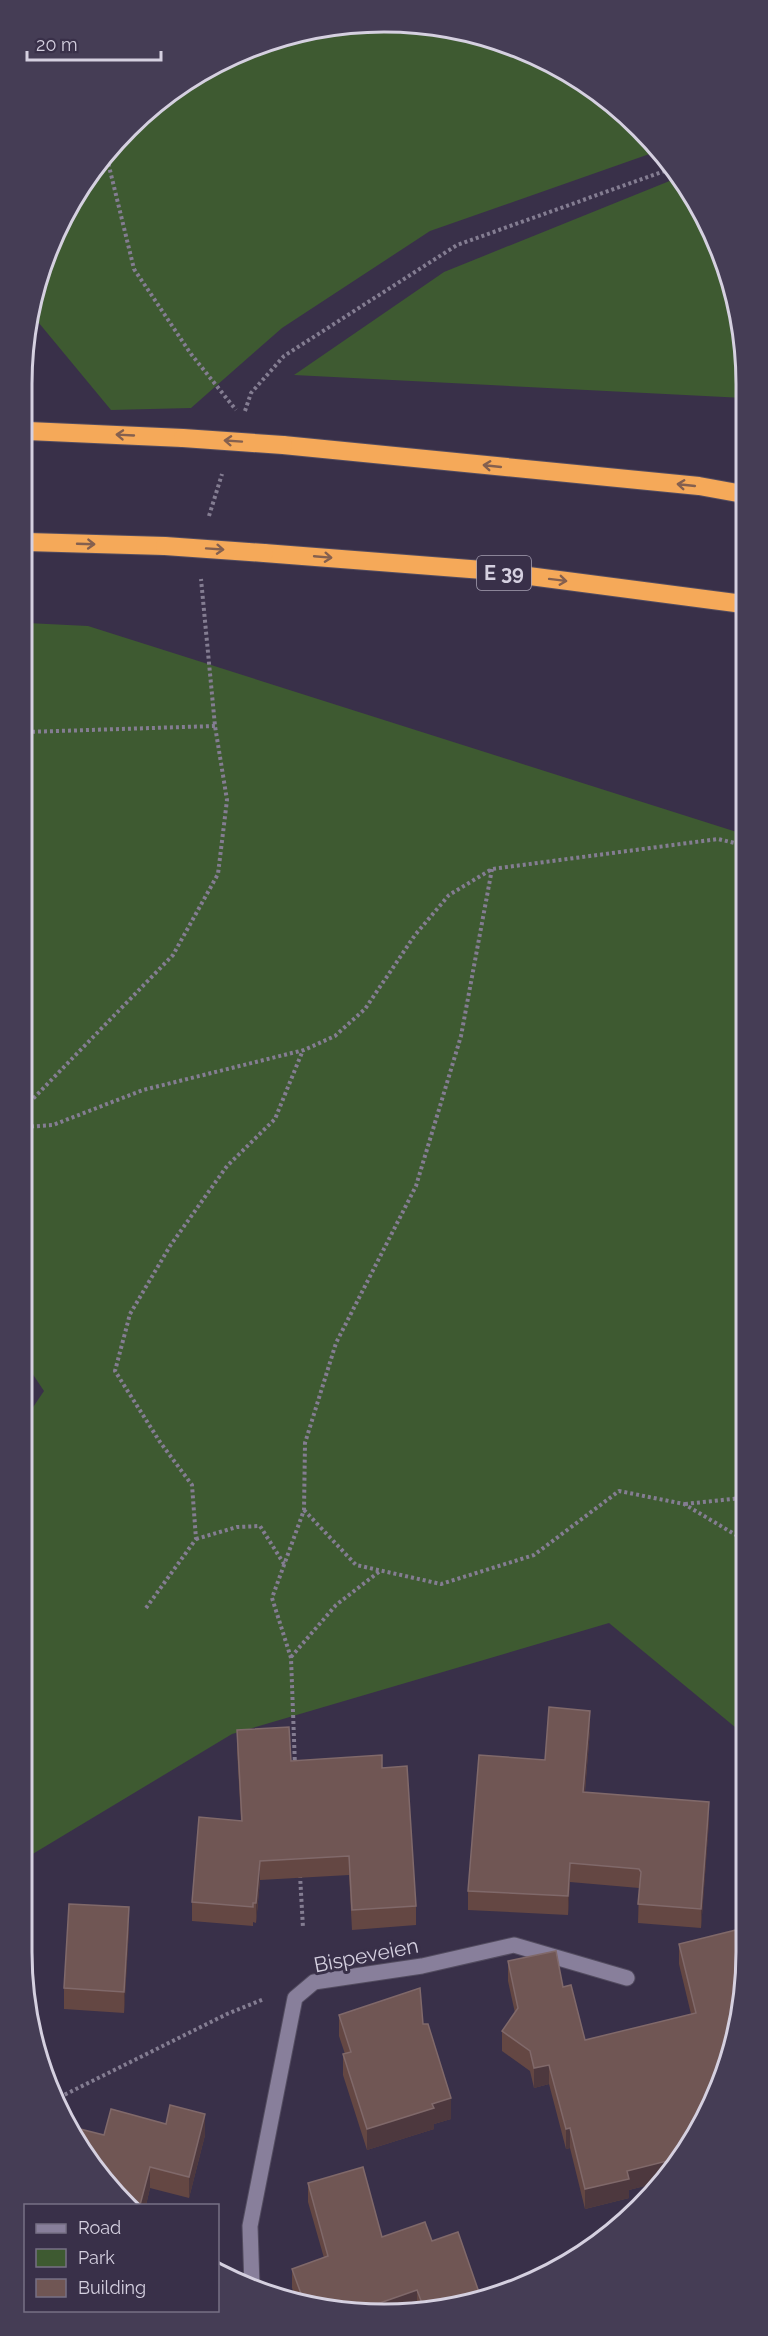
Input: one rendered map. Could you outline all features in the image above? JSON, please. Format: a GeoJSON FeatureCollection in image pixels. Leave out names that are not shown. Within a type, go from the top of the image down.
{"type":"FeatureCollection","features":[{"type":"Feature","properties":{"kind":"highway"},"geometry":{"type":"LineString","coordinates":[[32,430],[283,444],[699,486],[736,493]]}},
{"type":"Feature","properties":{"kind":"highway","name":"E 39"},"geometry":{"type":"LineString","coordinates":[[32,542],[165,546],[483,570],[736,603]]}},
{"type":"Feature","properties":{"kind":"street","name":"Bispeveien"},"geometry":{"type":"LineString","coordinates":[[252,2279],[250,2226],[295,1998],[314,1982],[422,1966],[514,1945],[627,1978]]}},
{"type":"Feature","properties":{"kind":"path"},"geometry":{"type":"LineString","coordinates":[[108,164],[134,269],[191,354],[242,417]]}},
{"type":"Feature","properties":{"kind":"path"},"geometry":{"type":"LineString","coordinates":[[32,732],[214,726]]}},
{"type":"Feature","properties":{"kind":"path"},"geometry":{"type":"LineString","coordinates":[[32,1126],[53,1125],[143,1090],[304,1050],[335,1036],[365,1009],[415,935],[449,896],[492,870],[718,838],[736,843]]}},
{"type":"Feature","properties":{"kind":"path"},"geometry":{"type":"LineString","coordinates":[[296,1773],[291,1658],[272,1598],[304,1510],[305,1443],[336,1342],[416,1186],[461,1036],[492,870]]}},
{"type":"Feature","properties":{"kind":"path"},"geometry":{"type":"LineString","coordinates":[[196,1539],[192,1485],[160,1442],[115,1371],[130,1314],[135,1305],[170,1246],[227,1166],[275,1119],[304,1050]]}},
{"type":"Feature","properties":{"kind":"path"},"geometry":{"type":"LineString","coordinates":[[304,1510],[356,1565],[441,1584],[534,1555],[619,1491],[684,1504],[736,1499]]}},
{"type":"Feature","properties":{"kind":"path"},"geometry":{"type":"LineString","coordinates":[[684,1504],[736,1535]]}},
{"type":"Feature","properties":{"kind":"path"},"geometry":{"type":"LineString","coordinates":[[146,1608],[196,1539],[237,1527],[260,1526],[285,1564]]}},
{"type":"Feature","properties":{"kind":"path"},"geometry":{"type":"LineString","coordinates":[[291,1658],[336,1605],[381,1570]]}},
{"type":"Feature","properties":{"kind":"path"},"geometry":{"type":"LineString","coordinates":[[300,1873],[303,1928]]}},
{"type":"Feature","properties":{"kind":"path"},"geometry":{"type":"LineString","coordinates":[[62,2096],[227,2014],[263,2000],[295,1998]]}},
{"type":"Feature","properties":{"kind":"green space"},"geometry":{"type":"Polygon","coordinates":[[[361,32],[407,32],[453,38],[519,58],[560,79],[599,104],[650,154],[430,231],[282,328],[191,408],[111,410],[37,321],[58,249],[91,188],[104,169],[135,135],[169,104],[188,91],[249,58],[315,38],[361,32]]]}},
{"type":"Feature","properties":{"kind":"green space"},"geometry":{"type":"Polygon","coordinates":[[[672,180],[700,228],[718,271],[730,315],[736,361],[736,398],[294,375],[444,272],[672,180]]]}},
{"type":"Feature","properties":{"kind":"green space"},"geometry":{"type":"Polygon","coordinates":[[[32,623],[88,626],[736,832],[736,1728],[609,1623],[232,1734],[32,1854],[32,1409],[44,1391],[32,1373],[32,623]]]}},
{"type":"Feature","properties":{"kind":"building"},"geometry":{"type":"Polygon","coordinates":[[[549,1707],[590,1711],[583,1792],[709,1802],[701,1909],[638,1904],[641,1872],[639,1869],[570,1863],[568,1896],[468,1891],[479,1755],[545,1760],[549,1707]]]}},
{"type":"Feature","properties":{"kind":"building"},"geometry":{"type":"Polygon","coordinates":[[[289,1727],[291,1761],[382,1755],[382,1768],[407,1766],[416,1906],[352,1910],[349,1856],[260,1861],[256,1903],[253,1903],[253,1907],[192,1902],[199,1817],[242,1821],[237,1730],[289,1727]]]}},
{"type":"Feature","properties":{"kind":"building"},"geometry":{"type":"Polygon","coordinates":[[[69,1904],[129,1907],[124,1992],[64,1988],[69,1904]]]}},
{"type":"Feature","properties":{"kind":"building"},"geometry":{"type":"Polygon","coordinates":[[[736,1930],[736,1975],[730,2021],[710,2087],[689,2128],[668,2161],[627,2171],[629,2179],[585,2189],[570,2128],[566,2129],[549,2065],[534,2068],[530,2051],[502,2031],[518,2008],[508,1961],[556,1951],[563,1987],[571,1985],[585,2040],[696,2013],[679,1944],[736,1930]]]}},
{"type":"Feature","properties":{"kind":"building"},"geometry":{"type":"Polygon","coordinates":[[[420,1988],[423,2024],[428,2024],[451,2098],[432,2104],[434,2108],[367,2129],[343,2054],[351,2052],[339,2015],[420,1988]]]}},
{"type":"Feature","properties":{"kind":"building"},"geometry":{"type":"Polygon","coordinates":[[[170,2105],[205,2114],[189,2177],[150,2167],[140,2204],[104,2167],[80,2129],[104,2135],[111,2109],[166,2124],[170,2105]]]}},
{"type":"Feature","properties":{"kind":"building"},"geometry":{"type":"Polygon","coordinates":[[[363,2167],[382,2237],[425,2222],[432,2241],[458,2232],[479,2291],[453,2298],[422,2302],[417,2290],[377,2304],[361,2304],[301,2294],[292,2269],[328,2256],[308,2183],[363,2167]]]}}]}
